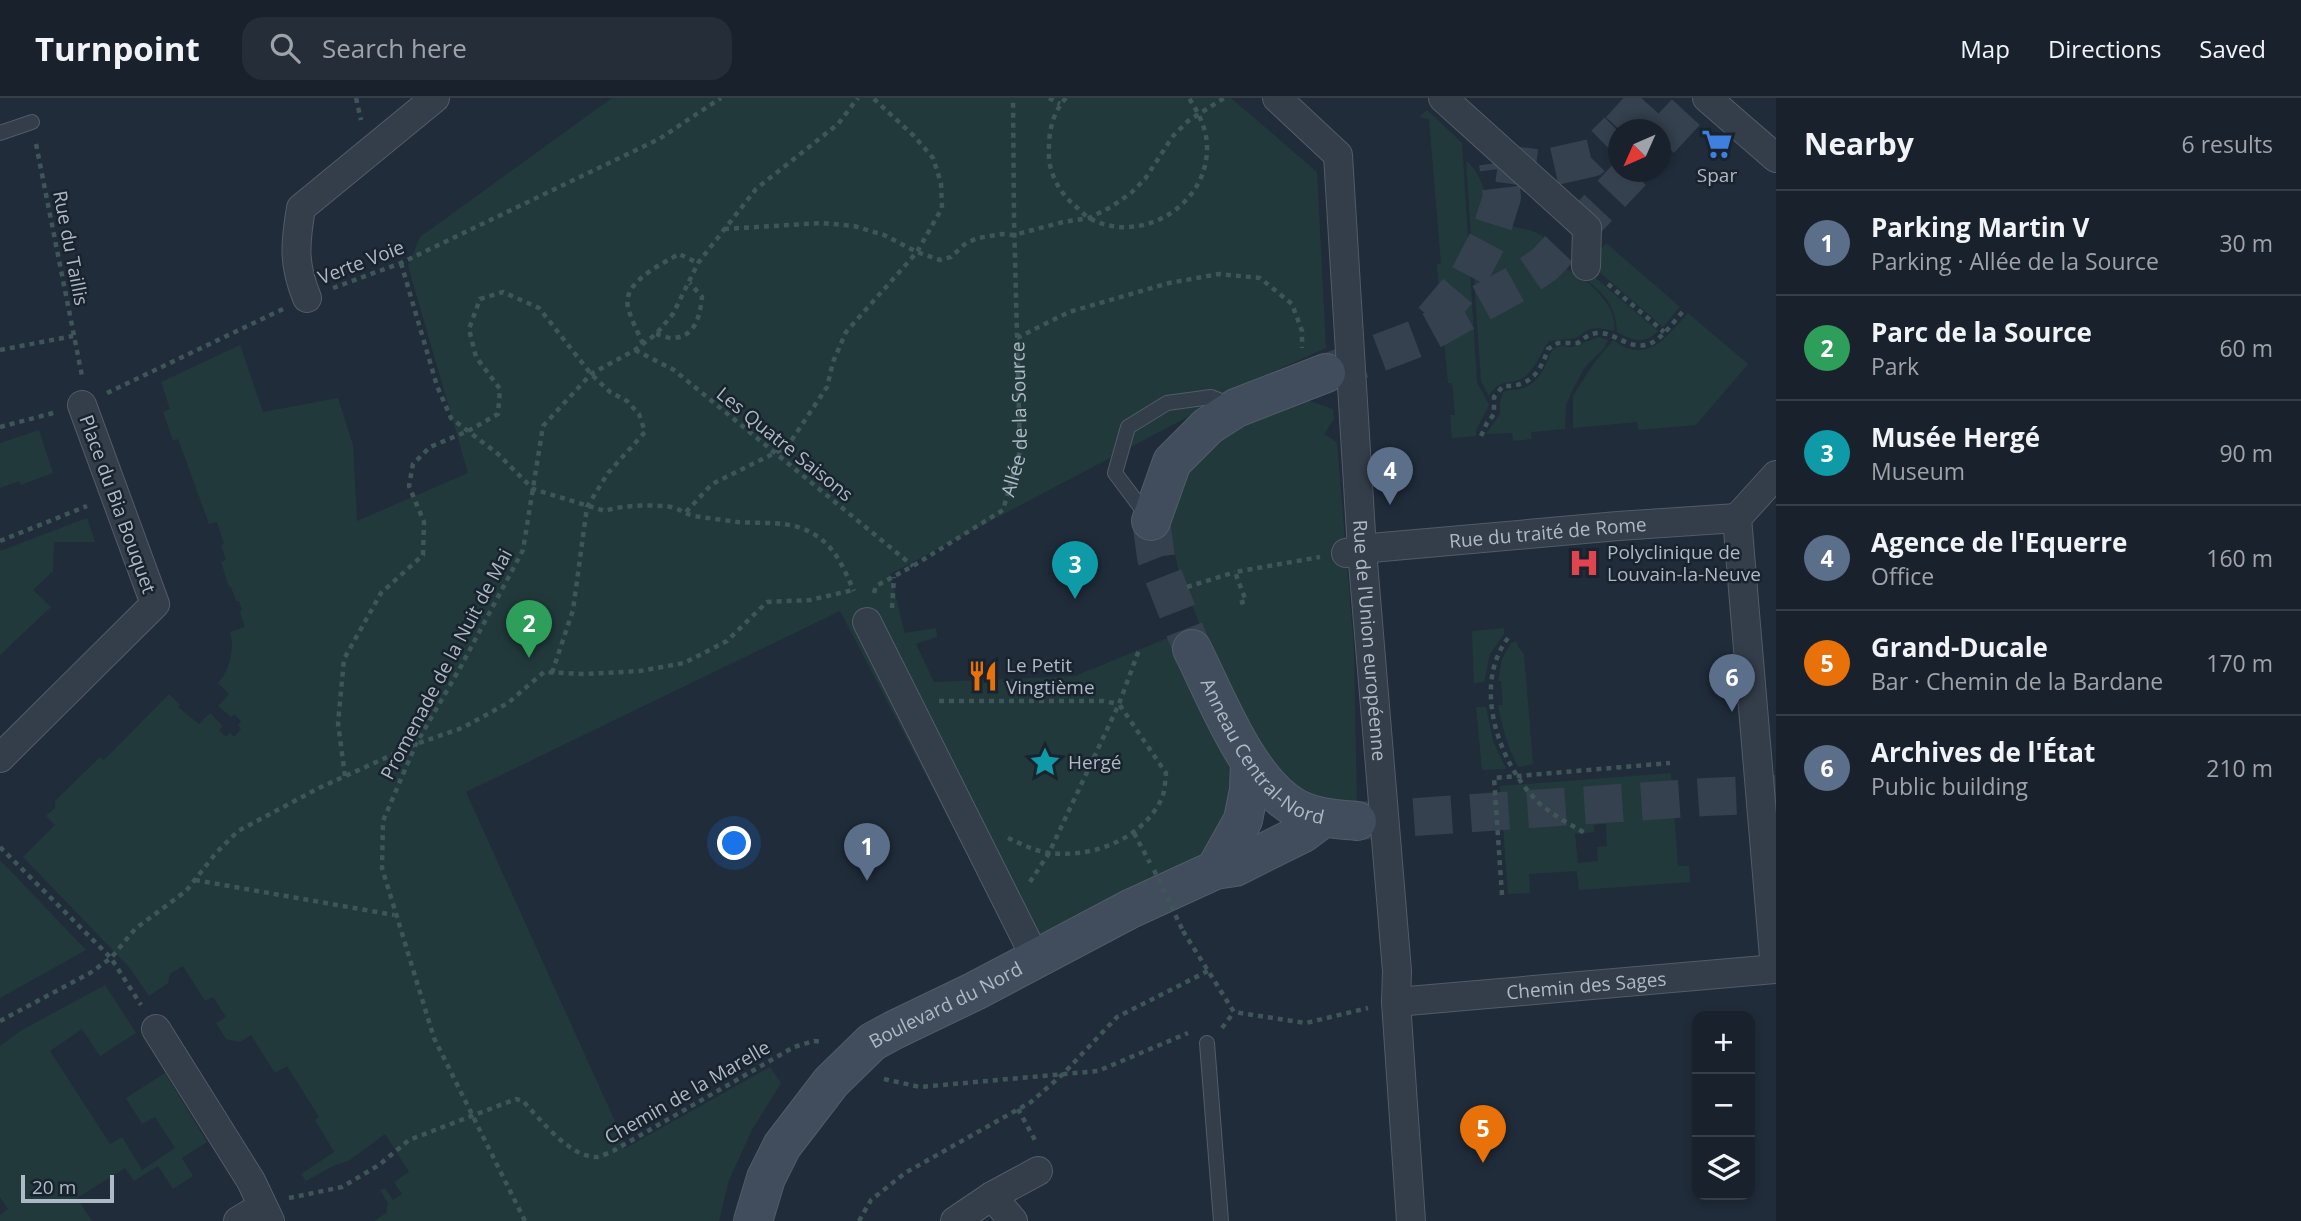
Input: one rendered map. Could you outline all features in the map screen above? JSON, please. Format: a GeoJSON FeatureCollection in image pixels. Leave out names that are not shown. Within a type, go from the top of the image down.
{"type":"FeatureCollection","features":[{"type":"Feature","properties":{"kind":"street"},"geometry":{"type":"LineString","coordinates":[[307,298],[298,278],[295,241],[301,208],[435,98]]}},
{"type":"Feature","properties":{"kind":"street","name":"Rue de l'Union européenne"},"geometry":{"type":"LineString","coordinates":[[1277,98],[1338,155],[1360,550],[1398,971],[1396,1002],[1412,1221]]}},
{"type":"Feature","properties":{"kind":"street"},"geometry":{"type":"LineString","coordinates":[[1443,98],[1587,228],[1586,266]]}},
{"type":"Feature","properties":{"kind":"street"},"geometry":{"type":"LineString","coordinates":[[1707,98],[1776,158]]}},
{"type":"Feature","properties":{"kind":"street"},"geometry":{"type":"LineString","coordinates":[[1151,521],[1172,462],[1208,426],[1237,408],[1315,376]]}},
{"type":"Feature","properties":{"kind":"street","name":"Place du Bia Bouquet"},"geometry":{"type":"LineString","coordinates":[[0,758],[155,604],[82,405]]}},
{"type":"Feature","properties":{"kind":"street"},"geometry":{"type":"LineString","coordinates":[[1775,969],[1730,519],[1776,475]]}},
{"type":"Feature","properties":{"kind":"street","name":"Rue du traité de Rome"},"geometry":{"type":"LineString","coordinates":[[1360,550],[1618,526],[1730,519]]}},
{"type":"Feature","properties":{"kind":"street"},"geometry":{"type":"LineString","coordinates":[[880,616],[1037,959]]}},
{"type":"Feature","properties":{"kind":"street","name":"Anneau Central-Nord"},"geometry":{"type":"LineString","coordinates":[[1192,649],[1251,763],[1271,787],[1294,807],[1340,819]]}},
{"type":"Feature","properties":{"kind":"street"},"geometry":{"type":"LineString","coordinates":[[1215,870],[1243,820],[1251,763]]}},
{"type":"Feature","properties":{"kind":"street","name":"Boulevard du Nord"},"geometry":{"type":"LineString","coordinates":[[753,1221],[766,1178],[782,1146],[831,1082],[860,1065],[872,1042],[1130,909],[1215,870],[1235,867],[1303,833],[1340,819]]}},
{"type":"Feature","properties":{"kind":"street","name":"Chemin des Sages"},"geometry":{"type":"LineString","coordinates":[[1396,1002],[1509,980],[1775,969]]}},
{"type":"Feature","properties":{"kind":"street"},"geometry":{"type":"LineString","coordinates":[[156,1029],[251,1181],[256,1216]]}},
{"type":"Feature","properties":{"kind":"street"},"geometry":{"type":"LineString","coordinates":[[956,1221],[992,1196],[1038,1171]]}},
{"type":"Feature","properties":{"kind":"street"},"geometry":{"type":"LineString","coordinates":[[992,1196],[1013,1221]]}},
{"type":"Feature","properties":{"kind":"lane"},"geometry":{"type":"LineString","coordinates":[[0,133],[32,122]]}},
{"type":"Feature","properties":{"kind":"lane"},"geometry":{"type":"LineString","coordinates":[[1151,521],[1115,473],[1128,427],[1167,403],[1211,397],[1237,408]]}},
{"type":"Feature","properties":{"kind":"lane"},"geometry":{"type":"LineString","coordinates":[[1207,1043],[1221,1221]]}},
{"type":"Feature","properties":{"kind":"path","name":"Verte Voie"},"geometry":{"type":"LineString","coordinates":[[0,427],[82,405],[307,298],[401,263],[659,139],[721,98]]}},
{"type":"Feature","properties":{"kind":"path"},"geometry":{"type":"LineString","coordinates":[[686,512],[712,484],[787,447],[827,387],[833,362],[846,332],[917,252],[942,208],[941,183],[933,158],[914,136],[873,98]]}},
{"type":"Feature","properties":{"kind":"path","name":"Allée de la Source"},"geometry":{"type":"LineString","coordinates":[[880,616],[876,586],[914,566],[1003,510],[1020,451],[1013,98]]}},
{"type":"Feature","properties":{"kind":"path"},"geometry":{"type":"LineString","coordinates":[[1049,98],[1060,104]]}},
{"type":"Feature","properties":{"kind":"path"},"geometry":{"type":"LineString","coordinates":[[1066,98],[1060,104],[1048,135],[1050,167],[1064,197],[1089,218],[1121,228],[1154,223],[1182,206],[1201,179],[1208,147],[1200,114],[1189,98]]}},
{"type":"Feature","properties":{"kind":"path"},"geometry":{"type":"LineString","coordinates":[[724,229],[822,223],[853,226],[884,235],[940,260],[951,257],[966,243],[978,239],[1002,234],[1014,235],[1089,218],[1111,207],[1145,179],[1173,136],[1188,121],[1224,98]]}},
{"type":"Feature","properties":{"kind":"path","name":"Promenade de la Nuit de Mai"},"geometry":{"type":"LineString","coordinates":[[525,1221],[434,1038],[382,868],[383,821],[416,744],[523,550],[543,426],[591,374],[635,350],[656,334],[673,314],[698,263],[756,189],[838,124],[855,99]]}},
{"type":"Feature","properties":{"kind":"path","name":"Rue du Taillis"},"geometry":{"type":"LineString","coordinates":[[32,122],[82,378],[82,405]]}},
{"type":"Feature","properties":{"kind":"path"},"geometry":{"type":"LineString","coordinates":[[643,344],[627,306],[628,295],[643,275],[680,254],[698,263]]}},
{"type":"Feature","properties":{"kind":"path"},"geometry":{"type":"LineString","coordinates":[[401,263],[438,386],[452,418],[517,470],[533,489],[605,511],[616,507],[665,506],[678,508],[692,516],[734,522],[791,524],[809,531],[827,543],[841,561],[853,590],[880,616],[894,577]]}},
{"type":"Feature","properties":{"kind":"path"},"geometry":{"type":"LineString","coordinates":[[1586,266],[1664,332]]}},
{"type":"Feature","properties":{"kind":"path"},"geometry":{"type":"LineString","coordinates":[[1017,338],[1069,312],[1169,284],[1219,274],[1260,278],[1292,304],[1315,376]]}},
{"type":"Feature","properties":{"kind":"path"},"geometry":{"type":"LineString","coordinates":[[656,334],[674,338],[692,331],[700,316],[702,297],[690,283]]}},
{"type":"Feature","properties":{"kind":"path"},"geometry":{"type":"LineString","coordinates":[[345,776],[338,723],[344,659],[381,593],[423,555],[424,522],[409,486],[413,464],[430,447],[468,431],[498,414],[500,389],[476,357],[469,329],[480,299],[503,292],[539,308],[591,374],[610,392],[627,401],[639,415],[645,432],[607,473],[587,507],[573,610],[552,673]]}},
{"type":"Feature","properties":{"kind":"path"},"geometry":{"type":"LineString","coordinates":[[1481,436],[1494,414],[1494,397],[1503,386],[1515,387],[1529,381],[1544,361],[1548,349],[1558,344],[1578,343],[1586,336],[1599,332],[1614,335],[1635,346],[1651,343],[1684,310]]}},
{"type":"Feature","properties":{"kind":"path"},"geometry":{"type":"LineString","coordinates":[[0,351],[74,336]]}},
{"type":"Feature","properties":{"kind":"path","name":"Les Quatre Saisons"},"geometry":{"type":"LineString","coordinates":[[635,350],[674,370],[914,566]]}},
{"type":"Feature","properties":{"kind":"path"},"geometry":{"type":"LineString","coordinates":[[0,541],[116,495]]}},
{"type":"Feature","properties":{"kind":"path"},"geometry":{"type":"LineString","coordinates":[[1187,587],[1235,572],[1360,550]]}},
{"type":"Feature","properties":{"kind":"path"},"geometry":{"type":"LineString","coordinates":[[1235,572],[1245,601],[1240,603]]}},
{"type":"Feature","properties":{"kind":"path"},"geometry":{"type":"LineString","coordinates":[[0,1021],[90,973],[111,958],[135,929],[186,891],[216,853],[239,831],[319,788],[416,744],[462,728],[508,702],[544,673],[640,671],[684,663],[727,641],[767,602],[810,600],[853,590]]}},
{"type":"Feature","properties":{"kind":"path"},"geometry":{"type":"LineString","coordinates":[[1508,638],[1499,650],[1492,669],[1491,685],[1493,716],[1502,746],[1519,777],[1537,800],[1558,817],[1585,833]]}},
{"type":"Feature","properties":{"kind":"path"},"geometry":{"type":"LineString","coordinates":[[1012,909],[1049,853],[1119,704],[1139,650]]}},
{"type":"Feature","properties":{"kind":"path"},"geometry":{"type":"LineString","coordinates":[[931,701],[1103,701],[1119,704],[1166,773],[1163,798],[1149,819],[1134,833],[1086,852],[1049,853]]}},
{"type":"Feature","properties":{"kind":"path"},"geometry":{"type":"LineString","coordinates":[[1502,895],[1494,778],[1670,763]]}},
{"type":"Feature","properties":{"kind":"path"},"geometry":{"type":"LineString","coordinates":[[1134,833],[1183,931],[1234,1012],[1306,1023],[1396,1002]]}},
{"type":"Feature","properties":{"kind":"path"},"geometry":{"type":"LineString","coordinates":[[0,847],[111,958],[156,1029]]}},
{"type":"Feature","properties":{"kind":"path"},"geometry":{"type":"LineString","coordinates":[[195,880],[395,915]]}},
{"type":"Feature","properties":{"kind":"path"},"geometry":{"type":"LineString","coordinates":[[859,1221],[871,1200],[905,1173],[1031,1102],[1063,1074],[1116,1017],[1208,971]]}},
{"type":"Feature","properties":{"kind":"path"},"geometry":{"type":"LineString","coordinates":[[1207,1043],[1223,1042],[1220,1031],[1234,1012]]}},
{"type":"Feature","properties":{"kind":"path"},"geometry":{"type":"LineString","coordinates":[[860,1065],[888,1081],[919,1087],[1098,1071],[1190,1032]]}},
{"type":"Feature","properties":{"kind":"path","name":"Chemin de la Marelle"},"geometry":{"type":"LineString","coordinates":[[256,1216],[287,1199],[342,1187],[379,1166],[409,1140],[516,1099],[523,1101],[568,1146],[583,1155],[599,1157],[794,1047],[814,1041],[832,1043],[860,1065]]}},
{"type":"Feature","properties":{"kind":"green space"},"geometry":{"type":"Polygon","coordinates":[[[612,98],[1231,98],[1317,172],[1326,348],[1275,371],[890,574],[905,633],[936,628],[937,637],[916,644],[934,682],[1075,676],[1170,637],[1223,747],[1232,772],[1234,799],[1209,853],[1043,935],[1008,933],[840,611],[466,792],[623,1139],[624,1149],[770,1067],[781,1083],[752,1130],[729,1180],[719,1221],[374,1221],[386,1213],[388,1203],[380,1190],[385,1188],[393,1200],[402,1194],[394,1182],[409,1172],[385,1134],[350,1160],[306,1181],[301,1174],[334,1152],[315,1120],[319,1117],[287,1066],[275,1073],[251,1035],[240,1042],[226,1039],[216,1023],[226,1017],[213,997],[205,1001],[183,966],[170,974],[168,983],[149,996],[129,967],[23,857],[55,825],[46,816],[55,808],[55,801],[100,757],[104,760],[169,694],[180,705],[178,707],[199,724],[210,713],[223,726],[219,730],[226,737],[230,733],[234,737],[241,729],[238,725],[241,721],[234,714],[231,717],[218,706],[229,694],[218,683],[226,672],[230,659],[230,632],[245,627],[240,612],[242,610],[229,587],[221,562],[226,560],[217,522],[209,524],[178,439],[173,441],[163,412],[170,409],[161,382],[240,345],[263,412],[338,398],[353,445],[357,521],[468,473],[408,266],[420,237],[612,98]]]}},
{"type":"Feature","properties":{"kind":"green space"},"geometry":{"type":"Polygon","coordinates":[[[1427,110],[1462,143],[1477,382],[1489,405],[1476,430],[1476,436],[1452,438],[1450,415],[1455,415],[1452,383],[1448,383],[1437,268],[1437,264],[1441,263],[1429,119],[1419,117],[1427,110]]]}},
{"type":"Feature","properties":{"kind":"green space"},"geometry":{"type":"Polygon","coordinates":[[[1466,161],[1479,178],[1492,212],[1504,202],[1509,225],[1533,231],[1545,238],[1556,259],[1586,281],[1602,297],[1614,324],[1614,331],[1589,329],[1576,338],[1549,341],[1527,375],[1498,386],[1489,396],[1481,381],[1466,161]]]}},
{"type":"Feature","properties":{"kind":"green space"},"geometry":{"type":"Polygon","coordinates":[[[1606,243],[1680,307],[1663,327],[1589,263],[1606,243]]]}},
{"type":"Feature","properties":{"kind":"green space"},"geometry":{"type":"Polygon","coordinates":[[[1585,269],[1658,331],[1643,340],[1628,338],[1617,332],[1614,313],[1606,298],[1580,274],[1585,269]]]}},
{"type":"Feature","properties":{"kind":"green space"},"geometry":{"type":"Polygon","coordinates":[[[1688,313],[1748,364],[1696,425],[1638,430],[1637,422],[1573,428],[1573,396],[1613,340],[1636,350],[1646,349],[1664,339],[1688,313]]]}},
{"type":"Feature","properties":{"kind":"green space"},"geometry":{"type":"Polygon","coordinates":[[[1599,337],[1608,340],[1604,348],[1585,367],[1573,389],[1566,405],[1565,429],[1531,432],[1532,439],[1513,441],[1512,433],[1486,434],[1500,414],[1503,392],[1520,389],[1538,378],[1553,349],[1561,346],[1572,347],[1599,337]]]}},
{"type":"Feature","properties":{"kind":"green space"},"geometry":{"type":"Polygon","coordinates":[[[1298,397],[1333,409],[1334,419],[1324,434],[1337,442],[1354,649],[1357,810],[1342,809],[1292,786],[1268,762],[1206,641],[1178,568],[1170,530],[1170,520],[1190,465],[1218,438],[1298,397]]]}},
{"type":"Feature","properties":{"kind":"green space"},"geometry":{"type":"Polygon","coordinates":[[[39,430],[53,473],[21,485],[19,481],[0,488],[0,443],[39,430]]]}},
{"type":"Feature","properties":{"kind":"green space"},"geometry":{"type":"Polygon","coordinates":[[[87,518],[95,542],[54,542],[53,571],[33,590],[51,607],[0,655],[0,551],[87,518]]]}},
{"type":"Feature","properties":{"kind":"green space"},"geometry":{"type":"Polygon","coordinates":[[[1504,628],[1504,634],[1490,654],[1484,682],[1474,683],[1472,631],[1504,628]]]}},
{"type":"Feature","properties":{"kind":"green space"},"geometry":{"type":"Polygon","coordinates":[[[1517,641],[1524,654],[1533,764],[1518,767],[1506,737],[1498,705],[1503,705],[1501,681],[1498,681],[1502,659],[1511,643],[1517,641]]]}},
{"type":"Feature","properties":{"kind":"green space"},"geometry":{"type":"Polygon","coordinates":[[[1476,707],[1486,707],[1493,741],[1506,769],[1482,770],[1476,707]]]}},
{"type":"Feature","properties":{"kind":"green space"},"geometry":{"type":"Polygon","coordinates":[[[1671,773],[1678,866],[1689,866],[1690,882],[1579,890],[1577,871],[1529,874],[1530,893],[1508,894],[1500,786],[1671,773]],[[1606,824],[1594,825],[1594,832],[1575,834],[1578,863],[1598,861],[1597,847],[1607,846],[1606,824]]]}},
{"type":"Feature","properties":{"kind":"green space"},"geometry":{"type":"Polygon","coordinates":[[[0,860],[86,950],[0,998],[0,860]]]}},
{"type":"Feature","properties":{"kind":"green space"},"geometry":{"type":"Polygon","coordinates":[[[105,985],[136,1033],[100,1056],[82,1029],[50,1051],[110,1144],[122,1137],[142,1170],[175,1148],[155,1117],[142,1124],[126,1098],[165,1073],[207,1142],[182,1158],[193,1176],[173,1189],[158,1166],[134,1181],[125,1168],[77,1198],[92,1221],[0,1221],[0,1215],[8,1209],[0,1197],[0,1046],[22,1030],[105,985]]]}},
{"type":"Feature","properties":{"kind":"tunnel"},"geometry":{"type":"LineString","coordinates":[[1630,119],[1649,98]]}},
{"type":"Feature","properties":{"kind":"tunnel"},"geometry":{"type":"LineString","coordinates":[[1671,128],[1699,98]]}},
{"type":"Feature","properties":{"kind":"tunnel"},"geometry":{"type":"LineString","coordinates":[[1498,163],[1542,169],[1591,158],[1608,141]]}},
{"type":"Feature","properties":{"kind":"tunnel"},"geometry":{"type":"LineString","coordinates":[[1433,320],[1467,280],[1489,238],[1502,197],[1498,163]]}},
{"type":"Feature","properties":{"kind":"tunnel"},"geometry":{"type":"LineString","coordinates":[[1326,373],[1418,338],[1516,284],[1545,264],[1623,182]]}},
{"type":"Feature","properties":{"kind":"tunnel"},"geometry":{"type":"LineString","coordinates":[[1151,521],[1156,557],[1192,649]]}},
{"type":"Feature","properties":{"kind":"tunnel"},"geometry":{"type":"LineString","coordinates":[[1357,821],[1776,794]]}},
{"type":"Feature","properties":{"kind":"place","name":"Spar"},"geometry":{"type":"Point","coordinates":[1717,144]}},
{"type":"Feature","properties":{"kind":"place","name":"Agence de l'Equerre"},"geometry":{"type":"Point","coordinates":[1390,505]}},
{"type":"Feature","properties":{"kind":"place","name":"Polyclinique de Louvain-la-Neuve"},"geometry":{"type":"Point","coordinates":[1584,563]}},
{"type":"Feature","properties":{"kind":"place","name":"Musée Hergé"},"geometry":{"type":"Point","coordinates":[1075,599]}},
{"type":"Feature","properties":{"kind":"place","name":"Parc de la Source"},"geometry":{"type":"Point","coordinates":[529,658]}},
{"type":"Feature","properties":{"kind":"place","name":"Le Petit Vingtième"},"geometry":{"type":"Point","coordinates":[983,676]}},
{"type":"Feature","properties":{"kind":"place","name":"Archives de l'État"},"geometry":{"type":"Point","coordinates":[1732,712]}},
{"type":"Feature","properties":{"kind":"place","name":"Hergé"},"geometry":{"type":"Point","coordinates":[1045,762]}},
{"type":"Feature","properties":{"kind":"place","name":"Parking Martin V"},"geometry":{"type":"Point","coordinates":[867,881]}},
{"type":"Feature","properties":{"kind":"place","name":"Grand-Ducale"},"geometry":{"type":"Point","coordinates":[1483,1163]}}]}
